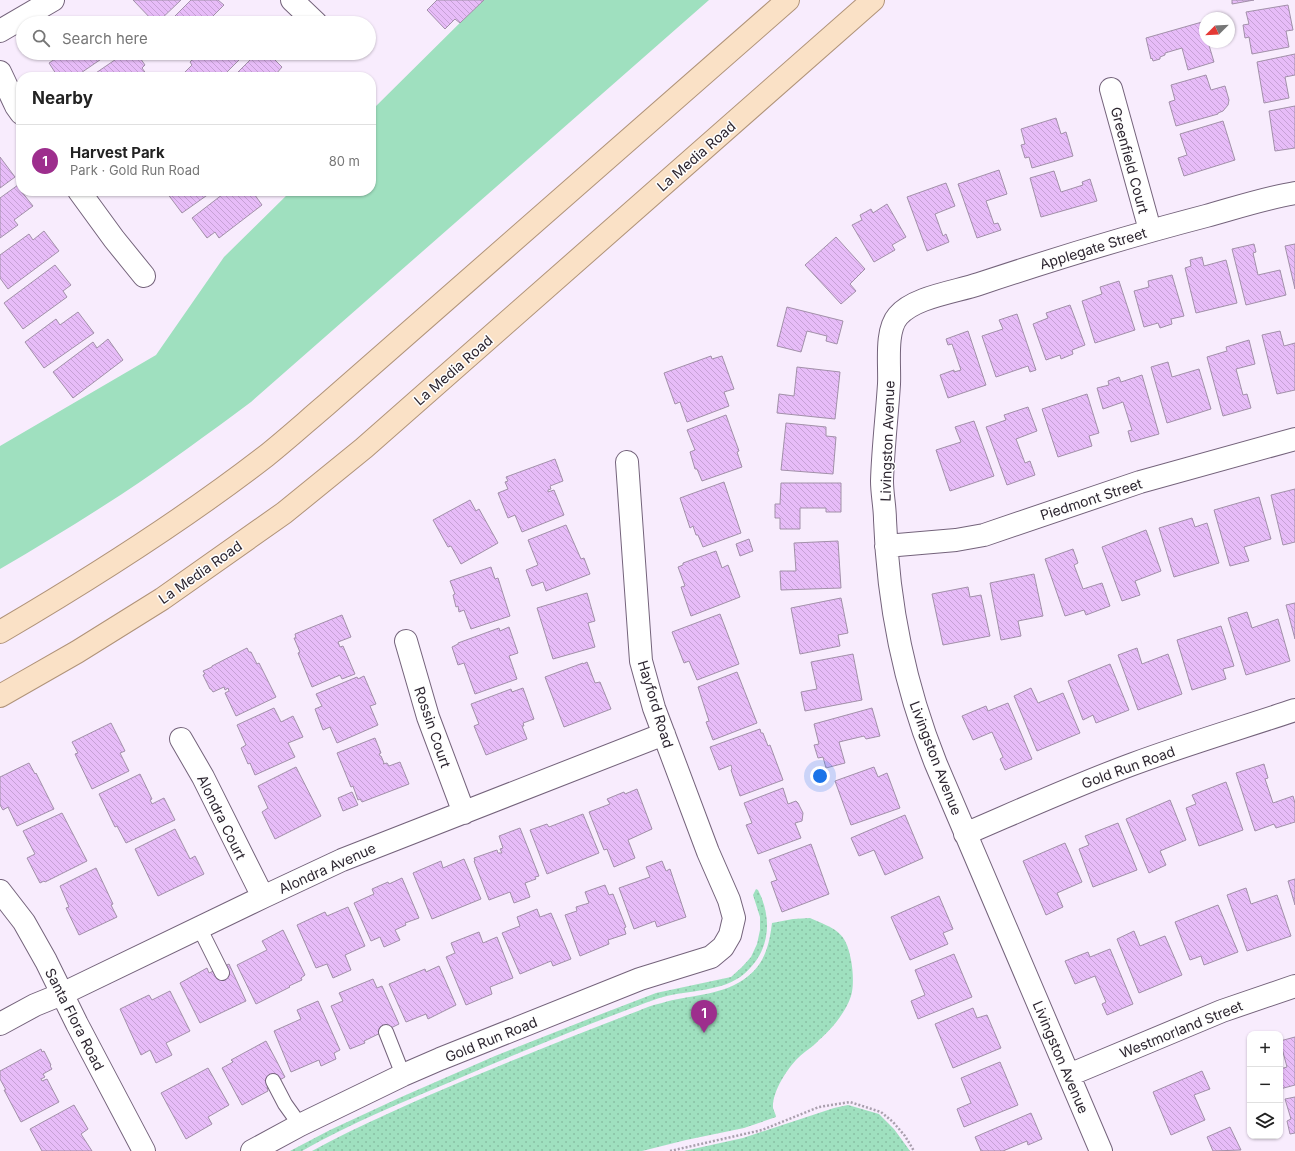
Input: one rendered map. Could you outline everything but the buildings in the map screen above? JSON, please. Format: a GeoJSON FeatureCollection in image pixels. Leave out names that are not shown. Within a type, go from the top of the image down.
{"type":"FeatureCollection","features":[{"type":"Feature","properties":{"kind":"main road"},"geometry":{"type":"LineString","coordinates":[[0,632],[126,556],[204,502],[266,456],[356,380],[788,0]]}},
{"type":"Feature","properties":{"kind":"main road","name":"La Media Road"},"geometry":{"type":"LineString","coordinates":[[0,696],[77,652],[162,599],[284,513],[370,442],[873,0]]}},
{"type":"Feature","properties":{"kind":"street"},"geometry":{"type":"LineString","coordinates":[[26,16],[53,0]]}},
{"type":"Feature","properties":{"kind":"street"},"geometry":{"type":"LineString","coordinates":[[292,0],[309,16]]}},
{"type":"Feature","properties":{"kind":"street"},"geometry":{"type":"LineString","coordinates":[[0,31],[16,22]]}},
{"type":"Feature","properties":{"kind":"street"},"geometry":{"type":"LineString","coordinates":[[0,72],[16,106]]}},
{"type":"Feature","properties":{"kind":"street","name":"Greenfield Court"},"geometry":{"type":"LineString","coordinates":[[1111,89],[1150,230]]}},
{"type":"Feature","properties":{"kind":"street","name":"Applegate Street"},"geometry":{"type":"LineString","coordinates":[[897,316],[914,303],[972,287],[1038,264],[1150,230],[1295,193]]}},
{"type":"Feature","properties":{"kind":"street"},"geometry":{"type":"LineString","coordinates":[[82,196],[144,276]]}},
{"type":"Feature","properties":{"kind":"street","name":"Livingston Avenue"},"geometry":{"type":"LineString","coordinates":[[897,316],[890,333],[889,384],[882,476],[886,546],[895,617],[909,683],[923,732],[965,834],[1101,1151]]}},
{"type":"Feature","properties":{"kind":"street","name":"Piedmont Street"},"geometry":{"type":"LineString","coordinates":[[886,546],[956,540],[984,535],[1140,482],[1295,438]]}},
{"type":"Feature","properties":{"kind":"street","name":"Hayford Road"},"geometry":{"type":"LineString","coordinates":[[627,462],[641,661],[654,708],[708,852],[729,900],[734,918],[730,935]]}},
{"type":"Feature","properties":{"kind":"street","name":"Rossin Court"},"geometry":{"type":"LineString","coordinates":[[406,641],[428,717],[464,812]]}},
{"type":"Feature","properties":{"kind":"street","name":"Gold Run Road"},"geometry":{"type":"LineString","coordinates":[[965,834],[1060,793],[1134,764],[1255,722],[1295,710]]}},
{"type":"Feature","properties":{"kind":"street","name":"Alondra Avenue"},"geometry":{"type":"LineString","coordinates":[[0,1024],[35,1005],[62,994],[199,927],[342,860],[664,734]]}},
{"type":"Feature","properties":{"kind":"street","name":"Alondra Court"},"geometry":{"type":"LineString","coordinates":[[181,738],[203,777],[263,897]]}},
{"type":"Feature","properties":{"kind":"street","name":"Santa Flora Road"},"geometry":{"type":"LineString","coordinates":[[0,891],[24,922],[46,961],[144,1151]]}},
{"type":"Feature","properties":{"kind":"street","name":"Gold Run Road"},"geometry":{"type":"LineString","coordinates":[[252,1151],[300,1125],[403,1075],[640,979],[711,957],[723,947],[730,935]]}},
{"type":"Feature","properties":{"kind":"street","name":"Westmorland Street"},"geometry":{"type":"LineString","coordinates":[[1068,1075],[1215,1014],[1295,986]]}},
{"type":"Feature","properties":{"kind":"lane"},"geometry":{"type":"LineString","coordinates":[[199,927],[222,973]]}},
{"type":"Feature","properties":{"kind":"lane"},"geometry":{"type":"LineString","coordinates":[[386,1032],[403,1075]]}},
{"type":"Feature","properties":{"kind":"lane"},"geometry":{"type":"LineString","coordinates":[[273,1081],[285,1104],[300,1125]]}},
{"type":"Feature","properties":{"kind":"path"},"geometry":{"type":"LineString","coordinates":[[670,1151],[762,1130],[819,1107],[850,1102],[881,1112],[893,1122],[905,1136],[914,1151]]}},
{"type":"Feature","properties":{"kind":"green space"},"geometry":{"type":"Polygon","coordinates":[[[483,0],[709,0],[251,402],[122,494],[0,569],[0,446],[156,355],[224,257],[286,196],[376,196],[376,106],[483,0]]]}},
{"type":"Feature","properties":{"kind":"green space"},"geometry":{"type":"Polygon","coordinates":[[[756,889],[758,890],[763,901],[766,912],[767,924],[764,945],[753,965],[736,980],[705,990],[660,998],[570,1032],[358,1122],[302,1151],[290,1151],[330,1130],[399,1098],[495,1056],[591,1018],[656,993],[731,977],[751,957],[757,944],[760,930],[760,917],[753,895],[756,889]]]}},
{"type":"Feature","properties":{"kind":"green space"},"geometry":{"type":"Polygon","coordinates":[[[810,918],[833,928],[846,943],[851,960],[853,983],[852,992],[846,1008],[833,1026],[824,1036],[798,1058],[785,1074],[773,1102],[776,1117],[744,1128],[642,1151],[312,1151],[369,1122],[426,1097],[589,1030],[654,1005],[714,992],[734,985],[750,975],[761,962],[767,948],[772,923],[793,919],[810,918]]]}},
{"type":"Feature","properties":{"kind":"green space"},"geometry":{"type":"Polygon","coordinates":[[[848,1105],[879,1114],[894,1129],[910,1151],[684,1151],[743,1138],[834,1108],[848,1105]]]}},
{"type":"Feature","properties":{"kind":"place","name":"Harvest Park"},"geometry":{"type":"Point","coordinates":[704,1033]}}]}
